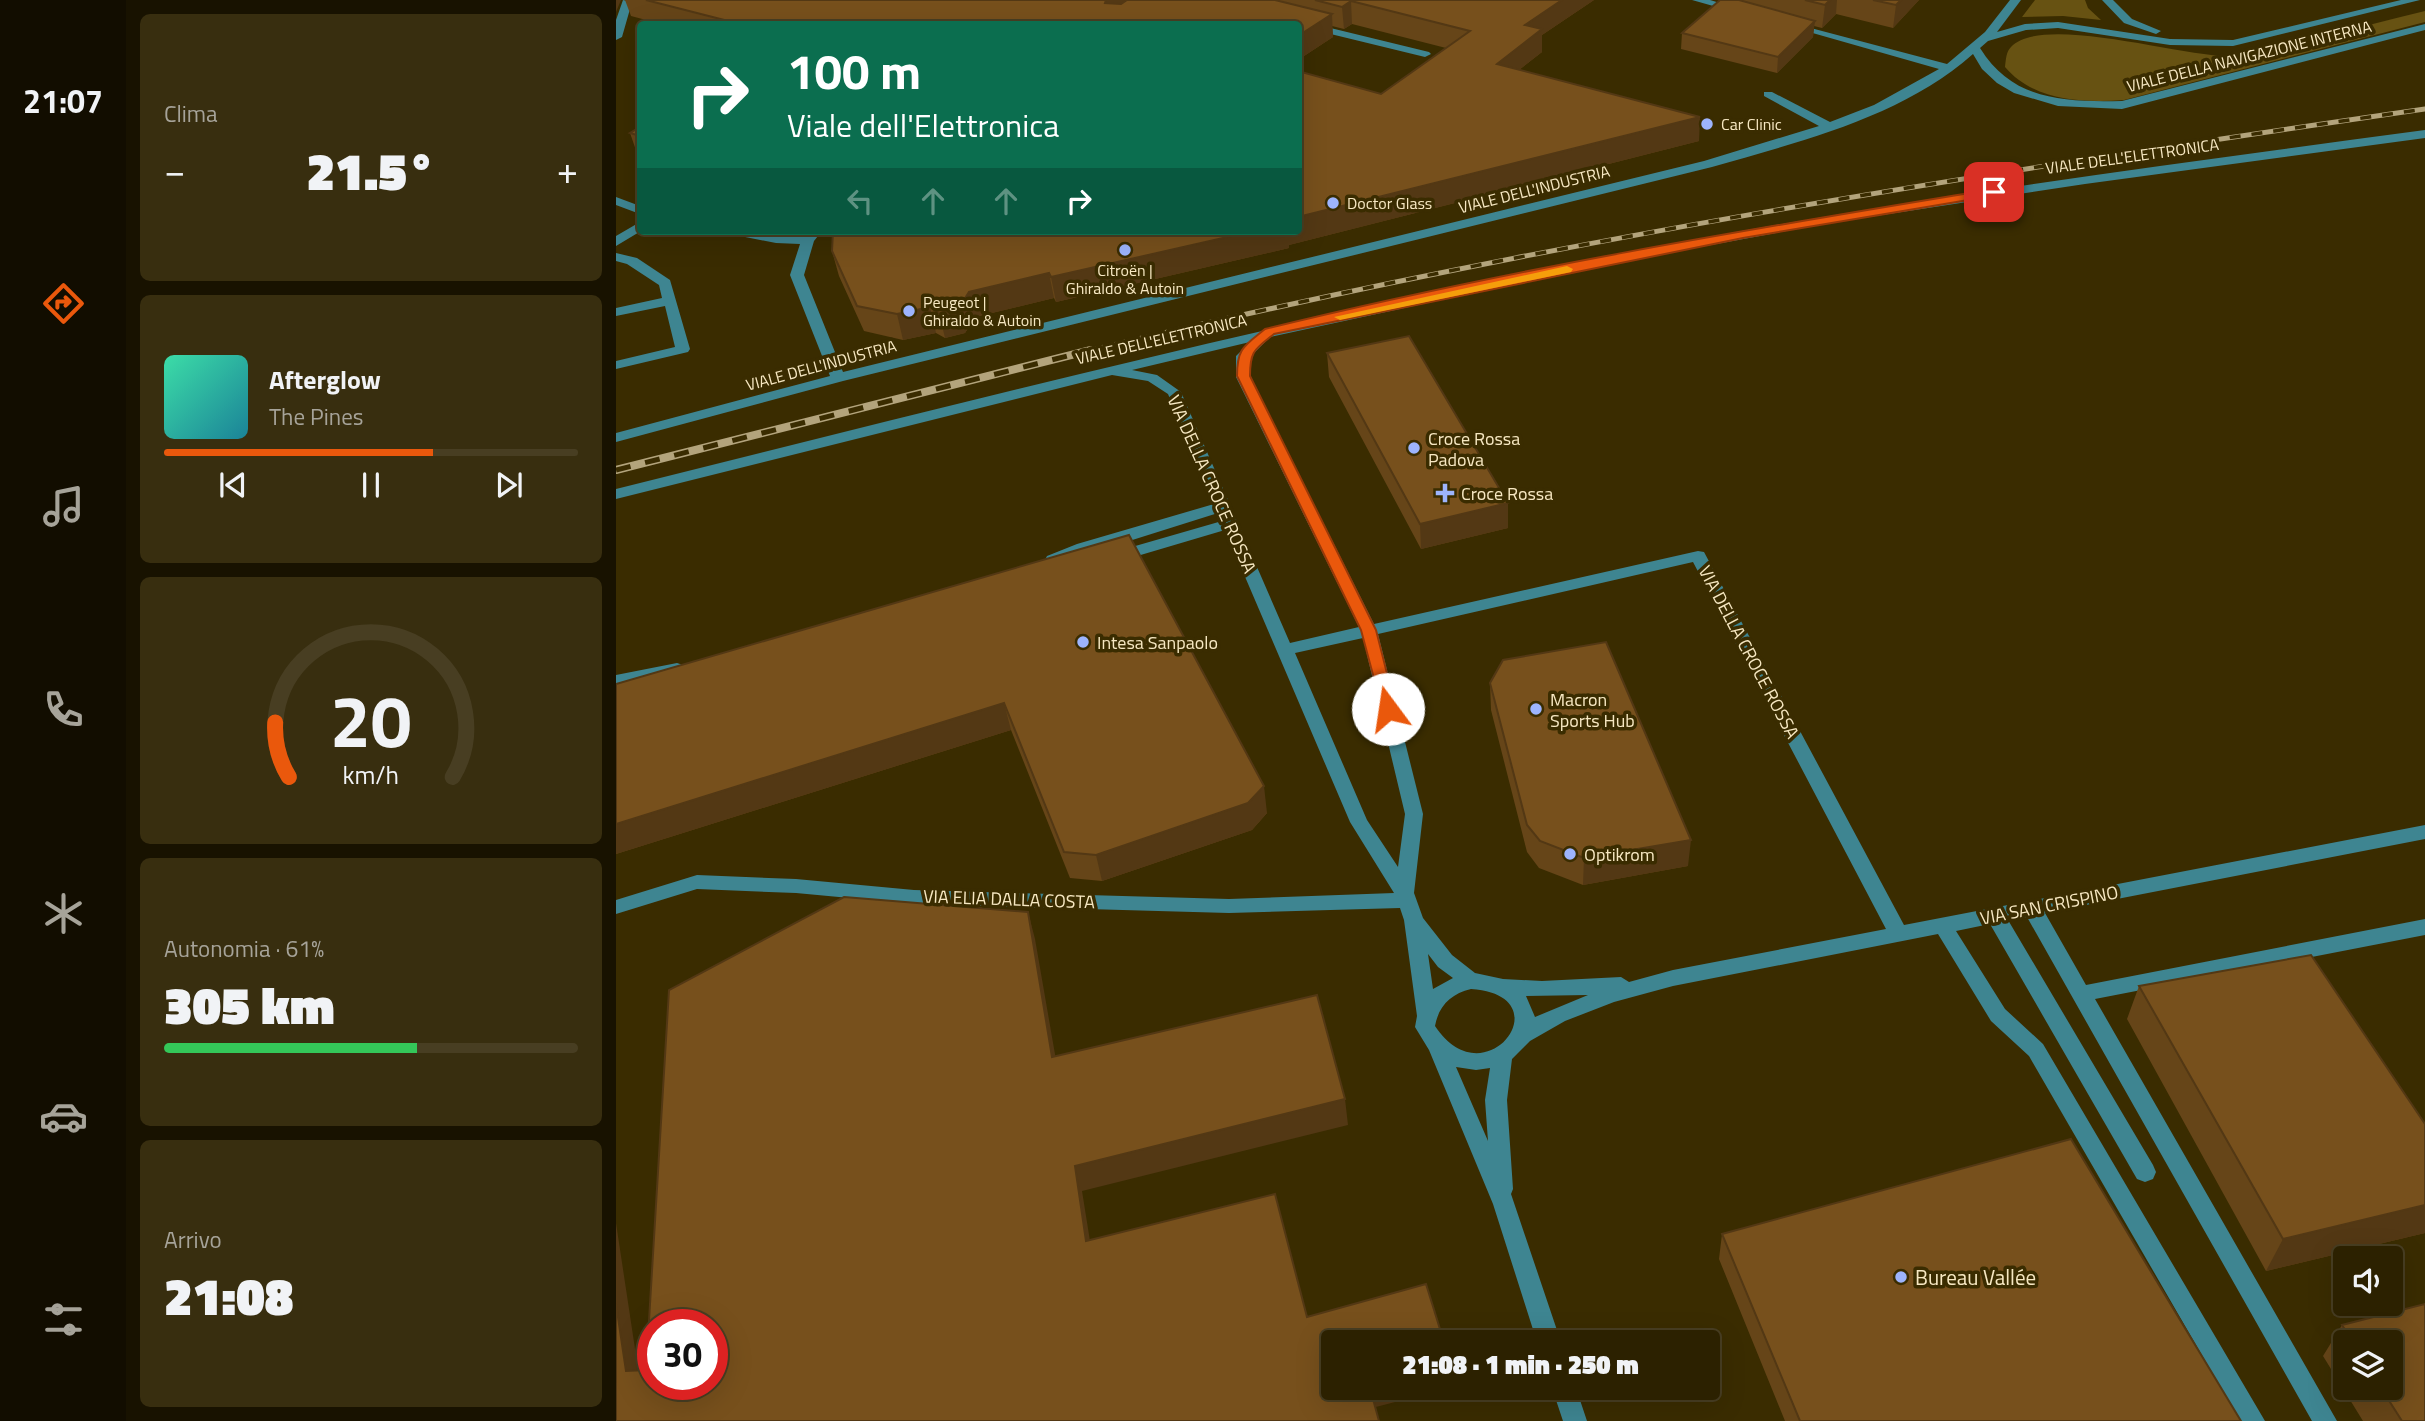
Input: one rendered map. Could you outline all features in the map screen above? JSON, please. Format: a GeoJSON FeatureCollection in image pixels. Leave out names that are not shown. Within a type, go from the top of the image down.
{"type":"FeatureCollection","features":[{"type":"Feature","properties":{"kind":"street"},"geometry":{"type":"LineString","coordinates":[[1697,0],[1751,13]]}},
{"type":"Feature","properties":{"kind":"street","name":"VIALE DELL'INDUSTRIA"},"geometry":{"type":"LineString","coordinates":[[616,438],[838,378],[1708,164],[1830,127],[1898,98],[1950,68],[1986,38],[2016,0]]}},
{"type":"Feature","properties":{"kind":"street"},"geometry":{"type":"LineString","coordinates":[[2107,0],[2128,21],[2200,44]]}},
{"type":"Feature","properties":{"kind":"street","name":"VIALE DELLA NAVIGAZIONE INTERNA"},"geometry":{"type":"LineString","coordinates":[[1986,38],[2025,27],[2059,25],[2200,44],[2257,40],[2415,0]]}},
{"type":"Feature","properties":{"kind":"street"},"geometry":{"type":"LineString","coordinates":[[616,14],[628,1]]}},
{"type":"Feature","properties":{"kind":"street"},"geometry":{"type":"LineString","coordinates":[[616,37],[628,1]]}},
{"type":"Feature","properties":{"kind":"street"},"geometry":{"type":"LineString","coordinates":[[1777,20],[1950,68]]}},
{"type":"Feature","properties":{"kind":"street"},"geometry":{"type":"LineString","coordinates":[[1302,24],[1425,54]]}},
{"type":"Feature","properties":{"kind":"street","name":"VIALE DELLA NAVIGAZIONE INTERNA"},"geometry":{"type":"LineString","coordinates":[[1975,48],[1983,65],[2003,83],[2027,95],[2087,105],[2122,105],[2425,27]]}},
{"type":"Feature","properties":{"kind":"street"},"geometry":{"type":"LineString","coordinates":[[1768,94],[1830,127]]}},
{"type":"Feature","properties":{"kind":"street","name":"VIALE DELL'ELETTRONICA"},"geometry":{"type":"LineString","coordinates":[[616,494],[1098,371],[1472,288],[1830,219],[2076,180],[2425,134]]}},
{"type":"Feature","properties":{"kind":"street"},"geometry":{"type":"LineString","coordinates":[[616,201],[637,211]]}},
{"type":"Feature","properties":{"kind":"street"},"geometry":{"type":"LineString","coordinates":[[616,211],[637,212]]}},
{"type":"Feature","properties":{"kind":"street"},"geometry":{"type":"LineString","coordinates":[[616,242],[637,228]]}},
{"type":"Feature","properties":{"kind":"street"},"geometry":{"type":"LineString","coordinates":[[756,235],[776,239],[812,235],[797,275],[838,378]]}},
{"type":"Feature","properties":{"kind":"street"},"geometry":{"type":"LineString","coordinates":[[616,257],[632,261],[665,283],[683,349],[616,366]]}},
{"type":"Feature","properties":{"kind":"street"},"geometry":{"type":"LineString","coordinates":[[616,312],[670,301]]}},
{"type":"Feature","properties":{"kind":"street","name":"VIA DELLA CROCE ROSSA"},"geometry":{"type":"LineString","coordinates":[[1270,331],[1243,356],[1243,376],[1369,630],[1414,814],[1405,896]]}},
{"type":"Feature","properties":{"kind":"street","name":"VIA DELLA CROCE ROSSA"},"geometry":{"type":"LineString","coordinates":[[1098,371],[1141,374],[1164,384],[1174,392],[1359,822],[1405,896],[1414,920],[1426,1014]]}},
{"type":"Feature","properties":{"kind":"street"},"geometry":{"type":"LineString","coordinates":[[1035,568],[1083,548],[1223,506]]}},
{"type":"Feature","properties":{"kind":"street"},"geometry":{"type":"LineString","coordinates":[[1102,561],[1231,523]]}},
{"type":"Feature","properties":{"kind":"street","name":"VIA DELLA CROCE ROSSA"},"geometry":{"type":"LineString","coordinates":[[1285,650],[1698,556],[1899,934]]}},
{"type":"Feature","properties":{"kind":"street"},"geometry":{"type":"LineString","coordinates":[[616,681],[698,666]]}},
{"type":"Feature","properties":{"kind":"street","name":"VIA SAN CRISPINO"},"geometry":{"type":"LineString","coordinates":[[1503,987],[1611,986],[1673,978],[2425,832]]}},
{"type":"Feature","properties":{"kind":"street","name":"VIA ELIA DALLA COSTA"},"geometry":{"type":"LineString","coordinates":[[616,907],[697,882],[796,886],[914,897],[1229,906],[1405,896]]}},
{"type":"Feature","properties":{"kind":"street"},"geometry":{"type":"LineString","coordinates":[[2033,909],[2325,1421]]}},
{"type":"Feature","properties":{"kind":"street"},"geometry":{"type":"LineString","coordinates":[[1995,915],[2145,1172]]}},
{"type":"Feature","properties":{"kind":"street","name":"VIA DELLA CROCE ROSSA"},"geometry":{"type":"LineString","coordinates":[[1414,920],[1445,961],[1471,981]]}},
{"type":"Feature","properties":{"kind":"street"},"geometry":{"type":"LineString","coordinates":[[1943,926],[1998,1015],[2036,1050],[2253,1421]]}},
{"type":"Feature","properties":{"kind":"street"},"geometry":{"type":"LineString","coordinates":[[2081,994],[2425,927]]}},
{"type":"Feature","properties":{"kind":"street","name":"VIA SAN CRISPINO"},"geometry":{"type":"LineString","coordinates":[[1523,1035],[1549,1018],[1611,995],[1673,978]]}},
{"type":"Feature","properties":{"kind":"street"},"geometry":{"type":"LineString","coordinates":[[1439,1051],[1469,1063],[1502,1056],[1523,1035],[1526,1021],[1523,1008],[1503,987],[1471,981],[1442,991],[1426,1014],[1425,1027],[1439,1051],[1504,1205],[1545,1330]]}},
{"type":"Feature","properties":{"kind":"street"},"geometry":{"type":"LineString","coordinates":[[1502,1056],[1496,1100],[1504,1205]]}},
{"type":"Feature","properties":{"kind":"street"},"geometry":{"type":"LineString","coordinates":[[1568,1400],[1575,1421]]}},
{"type":"Feature","properties":{"kind":"shaded area"},"geometry":{"type":"Polygon","coordinates":[[[2035,0],[2085,0],[2088,8],[2101,20],[2063,16],[2022,17],[2035,0]]]}},
{"type":"Feature","properties":{"kind":"shaded area"},"geometry":{"type":"Polygon","coordinates":[[[2425,11],[2425,22],[2124,100],[2076,100],[2044,93],[2030,87],[2005,67],[2007,53],[2011,47],[2028,38],[2052,34],[2082,35],[2232,56],[2272,50],[2425,11]]]}},
{"type":"Feature","properties":{"kind":"building"},"geometry":{"type":"Polygon","coordinates":[[[646,0],[1106,0],[1105,3],[1121,4],[1127,0],[1275,0],[1332,14],[1302,33],[1302,21],[728,21],[646,0]]]}},
{"type":"Feature","properties":{"kind":"building"},"geometry":{"type":"Polygon","coordinates":[[[1315,0],[1562,0],[1525,25],[1542,29],[1497,64],[1700,117],[1302,216],[1302,72],[1381,94],[1470,31],[1351,1],[1342,7],[1315,0]]]}},
{"type":"Feature","properties":{"kind":"building"},"geometry":{"type":"Polygon","coordinates":[[[1720,0],[1739,0],[1815,21],[1778,57],[1682,33],[1720,0]]]}},
{"type":"Feature","properties":{"kind":"building"},"geometry":{"type":"Polygon","coordinates":[[[1805,0],[1830,0],[1825,5],[1805,0]]]}},
{"type":"Feature","properties":{"kind":"building"},"geometry":{"type":"Polygon","coordinates":[[[1873,0],[1901,0],[1896,5],[1873,0]]]}},
{"type":"Feature","properties":{"kind":"building"},"geometry":{"type":"Polygon","coordinates":[[[833,235],[1236,235],[1051,277],[1049,273],[969,292],[959,308],[939,313],[930,307],[897,314],[857,306],[832,251],[833,235]]]}},
{"type":"Feature","properties":{"kind":"building","name":"Croce Rossa Padova"},"geometry":{"type":"Polygon","coordinates":[[[1409,336],[1508,503],[1420,524],[1327,353],[1409,336]]]}},
{"type":"Feature","properties":{"kind":"building"},"geometry":{"type":"Polygon","coordinates":[[[1129,535],[1264,786],[1248,803],[1096,855],[1064,852],[1004,703],[616,824],[616,684],[1129,535]]]}},
{"type":"Feature","properties":{"kind":"building"},"geometry":{"type":"Polygon","coordinates":[[[1606,642],[1691,840],[1584,858],[1540,841],[1527,825],[1490,683],[1503,660],[1606,642]]]}},
{"type":"Feature","properties":{"kind":"building"},"geometry":{"type":"Polygon","coordinates":[[[844,897],[1028,912],[1052,1057],[1317,995],[1345,1099],[1075,1166],[1086,1241],[1275,1194],[1307,1317],[1426,1284],[1440,1330],[1321,1330],[1321,1400],[1373,1400],[1379,1421],[616,1421],[616,1304],[626,1371],[637,1370],[637,1400],[728,1400],[728,1309],[650,1309],[669,990],[844,897]]]}},
{"type":"Feature","properties":{"kind":"building"},"geometry":{"type":"Polygon","coordinates":[[[2311,955],[2425,1124],[2425,1205],[2283,1239],[2139,986],[2311,955]]]}},
{"type":"Feature","properties":{"kind":"building"},"geometry":{"type":"Polygon","coordinates":[[[2071,1139],[2241,1421],[1800,1421],[1722,1234],[2071,1139]]]}},
{"type":"Feature","properties":{"kind":"building"},"geometry":{"type":"Polygon","coordinates":[[[2425,1304],[2425,1421],[2402,1421],[2389,1400],[2403,1400],[2403,1330],[2345,1330],[2342,1325],[2378,1316],[2403,1316],[2403,1310],[2425,1304]]]}},
{"type":"Feature","properties":{"kind":"railway"},"geometry":{"type":"LineString","coordinates":[[1084,352],[1417,278],[1752,214],[2088,159],[2425,109]]}},
{"type":"Feature","properties":{"kind":"railway"},"geometry":{"type":"LineString","coordinates":[[616,470],[1091,350]]}},
{"type":"Feature","properties":{"kind":"slow traffic"},"geometry":{"type":"LineString","coordinates":[[1340,317],[1567,269]]}},
{"type":"Feature","properties":{"kind":"place","name":"Car Clinic"},"geometry":{"type":"Point","coordinates":[1707,124]}},
{"type":"Feature","properties":{"kind":"place","name":"Doctor Glass"},"geometry":{"type":"Point","coordinates":[1333,203]}},
{"type":"Feature","properties":{"kind":"place","name":"Citroën | Ghiraldo & Autoin"},"geometry":{"type":"Point","coordinates":[1125,250]}},
{"type":"Feature","properties":{"kind":"place","name":"Peugeot | Ghiraldo & Autoin"},"geometry":{"type":"Point","coordinates":[909,311]}},
{"type":"Feature","properties":{"kind":"place","name":"Croce Rossa Padova"},"geometry":{"type":"Point","coordinates":[1414,448]}},
{"type":"Feature","properties":{"kind":"place","name":"Croce Rossa"},"geometry":{"type":"Point","coordinates":[1445,493]}},
{"type":"Feature","properties":{"kind":"place","name":"Intesa Sanpaolo"},"geometry":{"type":"Point","coordinates":[1083,642]}},
{"type":"Feature","properties":{"kind":"place","name":"Macron Sports Hub"},"geometry":{"type":"Point","coordinates":[1536,709]}},
{"type":"Feature","properties":{"kind":"place","name":"Optikrom"},"geometry":{"type":"Point","coordinates":[1570,854]}},
{"type":"Feature","properties":{"kind":"place","name":"Bureau Vallée"},"geometry":{"type":"Point","coordinates":[1901,1277]}},
{"type":"Feature","properties":{"kind":"route"},"geometry":{"type":"LineString","coordinates":[[1388,709],[1369,630],[1243,376],[1243,356],[1248,348],[1270,331],[1472,288],[1743,234],[1994,192]]}}]}
